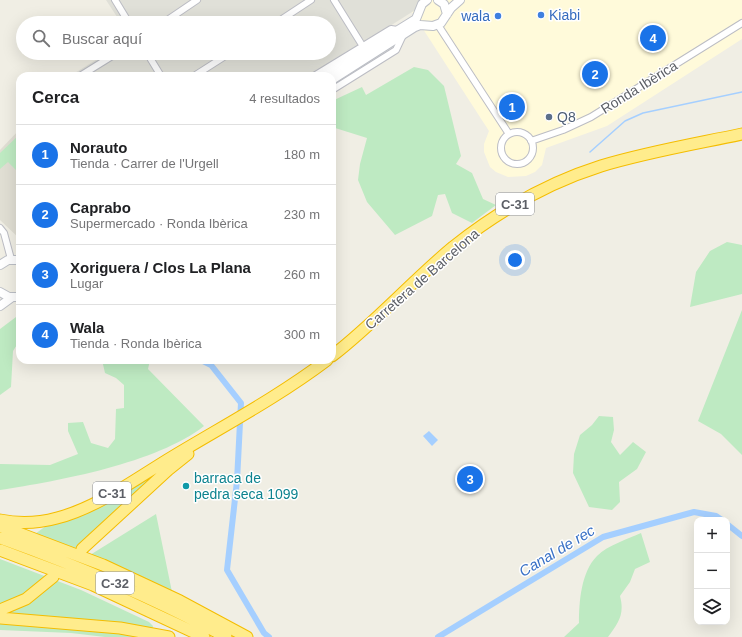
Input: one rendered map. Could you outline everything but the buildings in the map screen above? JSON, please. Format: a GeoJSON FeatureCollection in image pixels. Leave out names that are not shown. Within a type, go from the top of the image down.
{"type":"FeatureCollection","features":[{"type":"Feature","properties":{"kind":"highway","name":"Carretera de Barcelona"},"geometry":{"type":"LineString","coordinates":[[336,352],[454,247],[503,211],[530,196],[566,179],[602,166],[742,134]]}},
{"type":"Feature","properties":{"kind":"highway","name":"C-31"},"geometry":{"type":"LineString","coordinates":[[0,520],[18,523],[39,522],[72,513],[120,488],[282,392],[321,364]]}},
{"type":"Feature","properties":{"kind":"highway","name":"C-31"},"geometry":{"type":"LineString","coordinates":[[82,549],[168,470],[215,432]]}},
{"type":"Feature","properties":{"kind":"highway"},"geometry":{"type":"LineString","coordinates":[[0,526],[103,565],[180,601],[247,637]]}},
{"type":"Feature","properties":{"kind":"highway","name":"C-32"},"geometry":{"type":"LineString","coordinates":[[0,538],[97,575],[184,615],[226,637]]}},
{"type":"Feature","properties":{"kind":"highway","name":"C-32"},"geometry":{"type":"LineString","coordinates":[[0,550],[93,585],[204,637]]}},
{"type":"Feature","properties":{"kind":"highway"},"geometry":{"type":"LineString","coordinates":[[0,610],[26,599],[53,577]]}},
{"type":"Feature","properties":{"kind":"highway"},"geometry":{"type":"LineString","coordinates":[[0,618],[113,627],[168,637]]}},
{"type":"Feature","properties":{"kind":"street"},"geometry":{"type":"LineString","coordinates":[[115,0],[125,16]]}},
{"type":"Feature","properties":{"kind":"street"},"geometry":{"type":"LineString","coordinates":[[173,16],[197,0]]}},
{"type":"Feature","properties":{"kind":"street"},"geometry":{"type":"LineString","coordinates":[[287,16],[312,0]]}},
{"type":"Feature","properties":{"kind":"street"},"geometry":{"type":"LineString","coordinates":[[334,0],[362,46]]}},
{"type":"Feature","properties":{"kind":"street"},"geometry":{"type":"LineString","coordinates":[[336,77],[416,19],[422,4],[427,0]]}},
{"type":"Feature","properties":{"kind":"street"},"geometry":{"type":"LineString","coordinates":[[331,72],[400,32],[420,25],[438,25],[444,20],[446,14],[446,7],[440,0]]}},
{"type":"Feature","properties":{"kind":"street"},"geometry":{"type":"LineString","coordinates":[[446,14],[460,0]]}},
{"type":"Feature","properties":{"kind":"street"},"geometry":{"type":"LineString","coordinates":[[419,13],[421,20],[428,25]]}},
{"type":"Feature","properties":{"kind":"street","name":"Ronda Ibèrica"},"geometry":{"type":"LineString","coordinates":[[531,141],[563,130],[591,117],[742,23]]}},
{"type":"Feature","properties":{"kind":"street"},"geometry":{"type":"LineString","coordinates":[[438,25],[509,134]]}},
{"type":"Feature","properties":{"kind":"street"},"geometry":{"type":"LineString","coordinates":[[320,72],[391,29],[400,32]]}},
{"type":"Feature","properties":{"kind":"street"},"geometry":{"type":"LineString","coordinates":[[336,88],[396,50],[400,32]]}},
{"type":"Feature","properties":{"kind":"street"},"geometry":{"type":"LineString","coordinates":[[86,72],[106,60]]}},
{"type":"Feature","properties":{"kind":"street"},"geometry":{"type":"LineString","coordinates":[[151,60],[158,72]]}},
{"type":"Feature","properties":{"kind":"street"},"geometry":{"type":"LineString","coordinates":[[200,72],[219,60]]}},
{"type":"Feature","properties":{"kind":"street"},"geometry":{"type":"LineString","coordinates":[[519,132],[528,136],[531,141],[533,146],[531,156],[523,163],[512,163],[504,157],[502,152],[502,142],[509,134],[519,132]]}},
{"type":"Feature","properties":{"kind":"street"},"geometry":{"type":"LineString","coordinates":[[0,228],[4,233],[11,259]]}},
{"type":"Feature","properties":{"kind":"street"},"geometry":{"type":"LineString","coordinates":[[0,264],[11,259],[16,260]]}},
{"type":"Feature","properties":{"kind":"street"},"geometry":{"type":"LineString","coordinates":[[0,292],[11,298]]}},
{"type":"Feature","properties":{"kind":"street"},"geometry":{"type":"LineString","coordinates":[[0,306],[11,298],[16,297]]}},
{"type":"Feature","properties":{"kind":"shaded area"},"geometry":{"type":"Polygon","coordinates":[[[106,0],[431,0],[317,72],[76,72],[96,60],[336,60],[336,16],[116,16],[106,0]]]}},
{"type":"Feature","properties":{"kind":"shaded area"},"geometry":{"type":"Polygon","coordinates":[[[431,0],[742,0],[742,39],[607,126],[546,148],[542,165],[535,172],[526,176],[508,177],[496,172],[490,167],[484,152],[484,144],[489,131],[412,12],[431,0]]]}},
{"type":"Feature","properties":{"kind":"shaded area"},"geometry":{"type":"Polygon","coordinates":[[[16,133],[16,235],[0,220],[0,150],[16,133]]]}},
{"type":"Feature","properties":{"kind":"green space"},"geometry":{"type":"Polygon","coordinates":[[[414,67],[428,70],[444,86],[461,156],[456,164],[472,173],[483,199],[496,205],[472,223],[452,213],[445,194],[438,195],[432,216],[395,235],[367,202],[358,180],[360,164],[367,138],[336,128],[336,99],[362,87],[366,95],[414,67]]]}},
{"type":"Feature","properties":{"kind":"green space"},"geometry":{"type":"Polygon","coordinates":[[[16,138],[16,170],[8,162],[0,169],[0,153],[16,138]]]}},
{"type":"Feature","properties":{"kind":"green space"},"geometry":{"type":"Polygon","coordinates":[[[727,242],[742,245],[742,294],[690,307],[696,272],[710,251],[727,242]]]}},
{"type":"Feature","properties":{"kind":"green space"},"geometry":{"type":"Polygon","coordinates":[[[742,310],[742,455],[721,434],[698,421],[742,310]]]}},
{"type":"Feature","properties":{"kind":"green space"},"geometry":{"type":"Polygon","coordinates":[[[16,317],[16,346],[13,351],[11,387],[0,395],[0,329],[16,317]]]}},
{"type":"Feature","properties":{"kind":"green space"},"geometry":{"type":"Polygon","coordinates":[[[103,364],[149,364],[148,369],[204,426],[184,439],[161,450],[134,460],[78,476],[0,490],[0,464],[50,465],[78,454],[68,431],[68,423],[83,422],[91,443],[108,448],[115,439],[116,409],[124,408],[124,385],[116,378],[105,373],[103,364]]]}},
{"type":"Feature","properties":{"kind":"green space"},"geometry":{"type":"Polygon","coordinates":[[[599,416],[613,417],[614,430],[611,442],[620,455],[633,442],[646,452],[637,469],[619,482],[620,502],[612,510],[589,507],[573,473],[574,454],[580,435],[592,425],[599,416]]]}},
{"type":"Feature","properties":{"kind":"green space"},"geometry":{"type":"Polygon","coordinates":[[[153,473],[153,479],[76,550],[35,534],[50,523],[153,473]]]}},
{"type":"Feature","properties":{"kind":"green space"},"geometry":{"type":"Polygon","coordinates":[[[156,514],[172,592],[90,555],[156,514]]]}},
{"type":"Feature","properties":{"kind":"green space"},"geometry":{"type":"Polygon","coordinates":[[[641,533],[650,562],[635,569],[630,582],[620,596],[622,608],[620,618],[608,637],[564,637],[579,623],[584,579],[587,570],[597,556],[618,543],[641,533]]]}},
{"type":"Feature","properties":{"kind":"green space"},"geometry":{"type":"Polygon","coordinates":[[[0,559],[81,590],[149,622],[153,626],[152,632],[146,637],[105,637],[71,633],[0,630],[0,559]]]}},
{"type":"Feature","properties":{"kind":"water"},"geometry":{"type":"Polygon","coordinates":[[[429,431],[438,440],[432,446],[423,436],[429,431]]]}},
{"type":"Feature","properties":{"kind":"waterway"},"geometry":{"type":"LineString","coordinates":[[590,152],[625,121],[643,113],[742,92]]}},
{"type":"Feature","properties":{"kind":"waterway","name":"Canal de rec"},"geometry":{"type":"LineString","coordinates":[[209,364],[241,403],[237,481],[227,570],[264,633],[269,637]]}},
{"type":"Feature","properties":{"kind":"waterway","name":"Canal de rec"},"geometry":{"type":"LineString","coordinates":[[438,637],[603,537],[694,512],[718,517]]}},
{"type":"Feature","properties":{"kind":"waterway","name":"Canal de rec"},"geometry":{"type":"LineString","coordinates":[[730,526],[742,536]]}},
{"type":"Feature","properties":{"kind":"place","name":"Kiabi"},"geometry":{"type":"Point","coordinates":[541,15]}},
{"type":"Feature","properties":{"kind":"place","name":"wala"},"geometry":{"type":"Point","coordinates":[498,16]}},
{"type":"Feature","properties":{"kind":"place","name":"Wala"},"geometry":{"type":"Point","coordinates":[653,38]}},
{"type":"Feature","properties":{"kind":"place","name":"Caprabo"},"geometry":{"type":"Point","coordinates":[595,74]}},
{"type":"Feature","properties":{"kind":"place","name":"Norauto"},"geometry":{"type":"Point","coordinates":[512,107]}},
{"type":"Feature","properties":{"kind":"place","name":"Q8"},"geometry":{"type":"Point","coordinates":[549,117]}},
{"type":"Feature","properties":{"kind":"place","name":"Xoriguera / Clos La Plana"},"geometry":{"type":"Point","coordinates":[470,479]}},
{"type":"Feature","properties":{"kind":"place","name":"barraca de pedra seca 1099"},"geometry":{"type":"Point","coordinates":[186,486]}}]}
